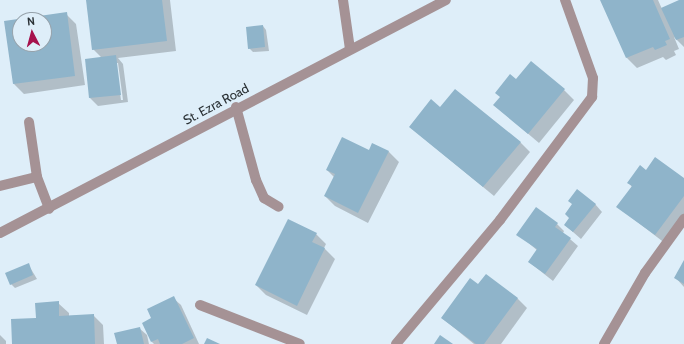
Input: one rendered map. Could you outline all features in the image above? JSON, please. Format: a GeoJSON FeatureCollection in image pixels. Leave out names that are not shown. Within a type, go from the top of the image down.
{"type":"FeatureCollection","features":[{"type":"Feature","properties":{"kind":"street"},"geometry":{"type":"LineString","coordinates":[[343,0],[350,49]]}},
{"type":"Feature","properties":{"kind":"street","name":"St. Ezra Road"},"geometry":{"type":"LineString","coordinates":[[0,233],[236,108],[446,0]]}},
{"type":"Feature","properties":{"kind":"street"},"geometry":{"type":"LineString","coordinates":[[396,344],[500,220],[592,97],[593,78],[565,0]]}},
{"type":"Feature","properties":{"kind":"street"},"geometry":{"type":"LineString","coordinates":[[236,108],[256,180],[264,198],[279,207]]}},
{"type":"Feature","properties":{"kind":"street"},"geometry":{"type":"LineString","coordinates":[[29,122],[37,177],[49,208]]}},
{"type":"Feature","properties":{"kind":"street"},"geometry":{"type":"LineString","coordinates":[[0,186],[37,177]]}},
{"type":"Feature","properties":{"kind":"street"},"geometry":{"type":"LineString","coordinates":[[604,344],[645,273],[684,219]]}},
{"type":"Feature","properties":{"kind":"street"},"geometry":{"type":"LineString","coordinates":[[200,305],[300,344]]}},
{"type":"Feature","properties":{"kind":"building"},"geometry":{"type":"Polygon","coordinates":[[[86,0],[162,0],[167,41],[92,50],[86,0]]]}},
{"type":"Feature","properties":{"kind":"building"},"geometry":{"type":"Polygon","coordinates":[[[600,0],[653,0],[670,39],[665,41],[667,45],[655,50],[653,47],[626,58],[600,0]]]}},
{"type":"Feature","properties":{"kind":"building"},"geometry":{"type":"Polygon","coordinates":[[[679,0],[684,0],[684,37],[676,40],[661,8],[679,0]]]}},
{"type":"Feature","properties":{"kind":"building"},"geometry":{"type":"Polygon","coordinates":[[[67,12],[75,76],[13,84],[4,21],[12,20],[12,52],[52,52],[52,14],[67,12]]]}},
{"type":"Feature","properties":{"kind":"building"},"geometry":{"type":"Polygon","coordinates":[[[263,25],[265,47],[248,49],[246,27],[263,25]]]}},
{"type":"Feature","properties":{"kind":"building"},"geometry":{"type":"Polygon","coordinates":[[[116,55],[121,95],[89,98],[85,59],[116,55]]]}},
{"type":"Feature","properties":{"kind":"building"},"geometry":{"type":"Polygon","coordinates":[[[531,61],[565,89],[528,134],[493,105],[500,97],[495,93],[510,74],[516,79],[531,61]]]}},
{"type":"Feature","properties":{"kind":"building"},"geometry":{"type":"Polygon","coordinates":[[[455,89],[521,142],[483,187],[409,127],[431,99],[440,107],[455,89]]]}},
{"type":"Feature","properties":{"kind":"building"},"geometry":{"type":"Polygon","coordinates":[[[342,137],[369,150],[372,143],[389,151],[358,213],[324,196],[335,174],[326,170],[342,137]]]}},
{"type":"Feature","properties":{"kind":"building"},"geometry":{"type":"Polygon","coordinates":[[[655,157],[684,178],[684,196],[655,235],[616,207],[632,186],[627,183],[640,165],[646,170],[655,157]]]}},
{"type":"Feature","properties":{"kind":"building"},"geometry":{"type":"Polygon","coordinates":[[[577,189],[596,204],[573,232],[564,225],[569,218],[565,214],[572,204],[568,201],[577,189]]]}},
{"type":"Feature","properties":{"kind":"building"},"geometry":{"type":"Polygon","coordinates":[[[536,207],[558,223],[555,227],[571,238],[545,274],[528,262],[537,249],[516,235],[536,207]]]}},
{"type":"Feature","properties":{"kind":"building"},"geometry":{"type":"Polygon","coordinates":[[[288,219],[317,233],[312,242],[325,248],[297,306],[255,285],[288,219]]]}},
{"type":"Feature","properties":{"kind":"building"},"geometry":{"type":"Polygon","coordinates":[[[684,260],[684,284],[674,278],[684,260]]]}},
{"type":"Feature","properties":{"kind":"building"},"geometry":{"type":"Polygon","coordinates":[[[29,263],[33,275],[10,285],[5,273],[29,263]]]}},
{"type":"Feature","properties":{"kind":"building"},"geometry":{"type":"Polygon","coordinates":[[[486,274],[518,298],[484,344],[476,344],[441,318],[470,278],[478,284],[486,274]]]}},
{"type":"Feature","properties":{"kind":"building"},"geometry":{"type":"Polygon","coordinates":[[[174,296],[194,338],[182,344],[160,344],[158,339],[151,342],[142,323],[151,318],[147,309],[174,296]]]}},
{"type":"Feature","properties":{"kind":"building"},"geometry":{"type":"Polygon","coordinates":[[[59,301],[59,316],[94,314],[95,344],[12,344],[11,319],[36,318],[35,303],[59,301]]]}},
{"type":"Feature","properties":{"kind":"building"},"geometry":{"type":"Polygon","coordinates":[[[140,327],[144,344],[117,344],[114,333],[140,327]]]}},
{"type":"Feature","properties":{"kind":"building"},"geometry":{"type":"Polygon","coordinates":[[[440,335],[453,344],[434,344],[440,335]]]}},
{"type":"Feature","properties":{"kind":"building"},"geometry":{"type":"Polygon","coordinates":[[[207,338],[220,344],[204,344],[207,338]]]}}]}
